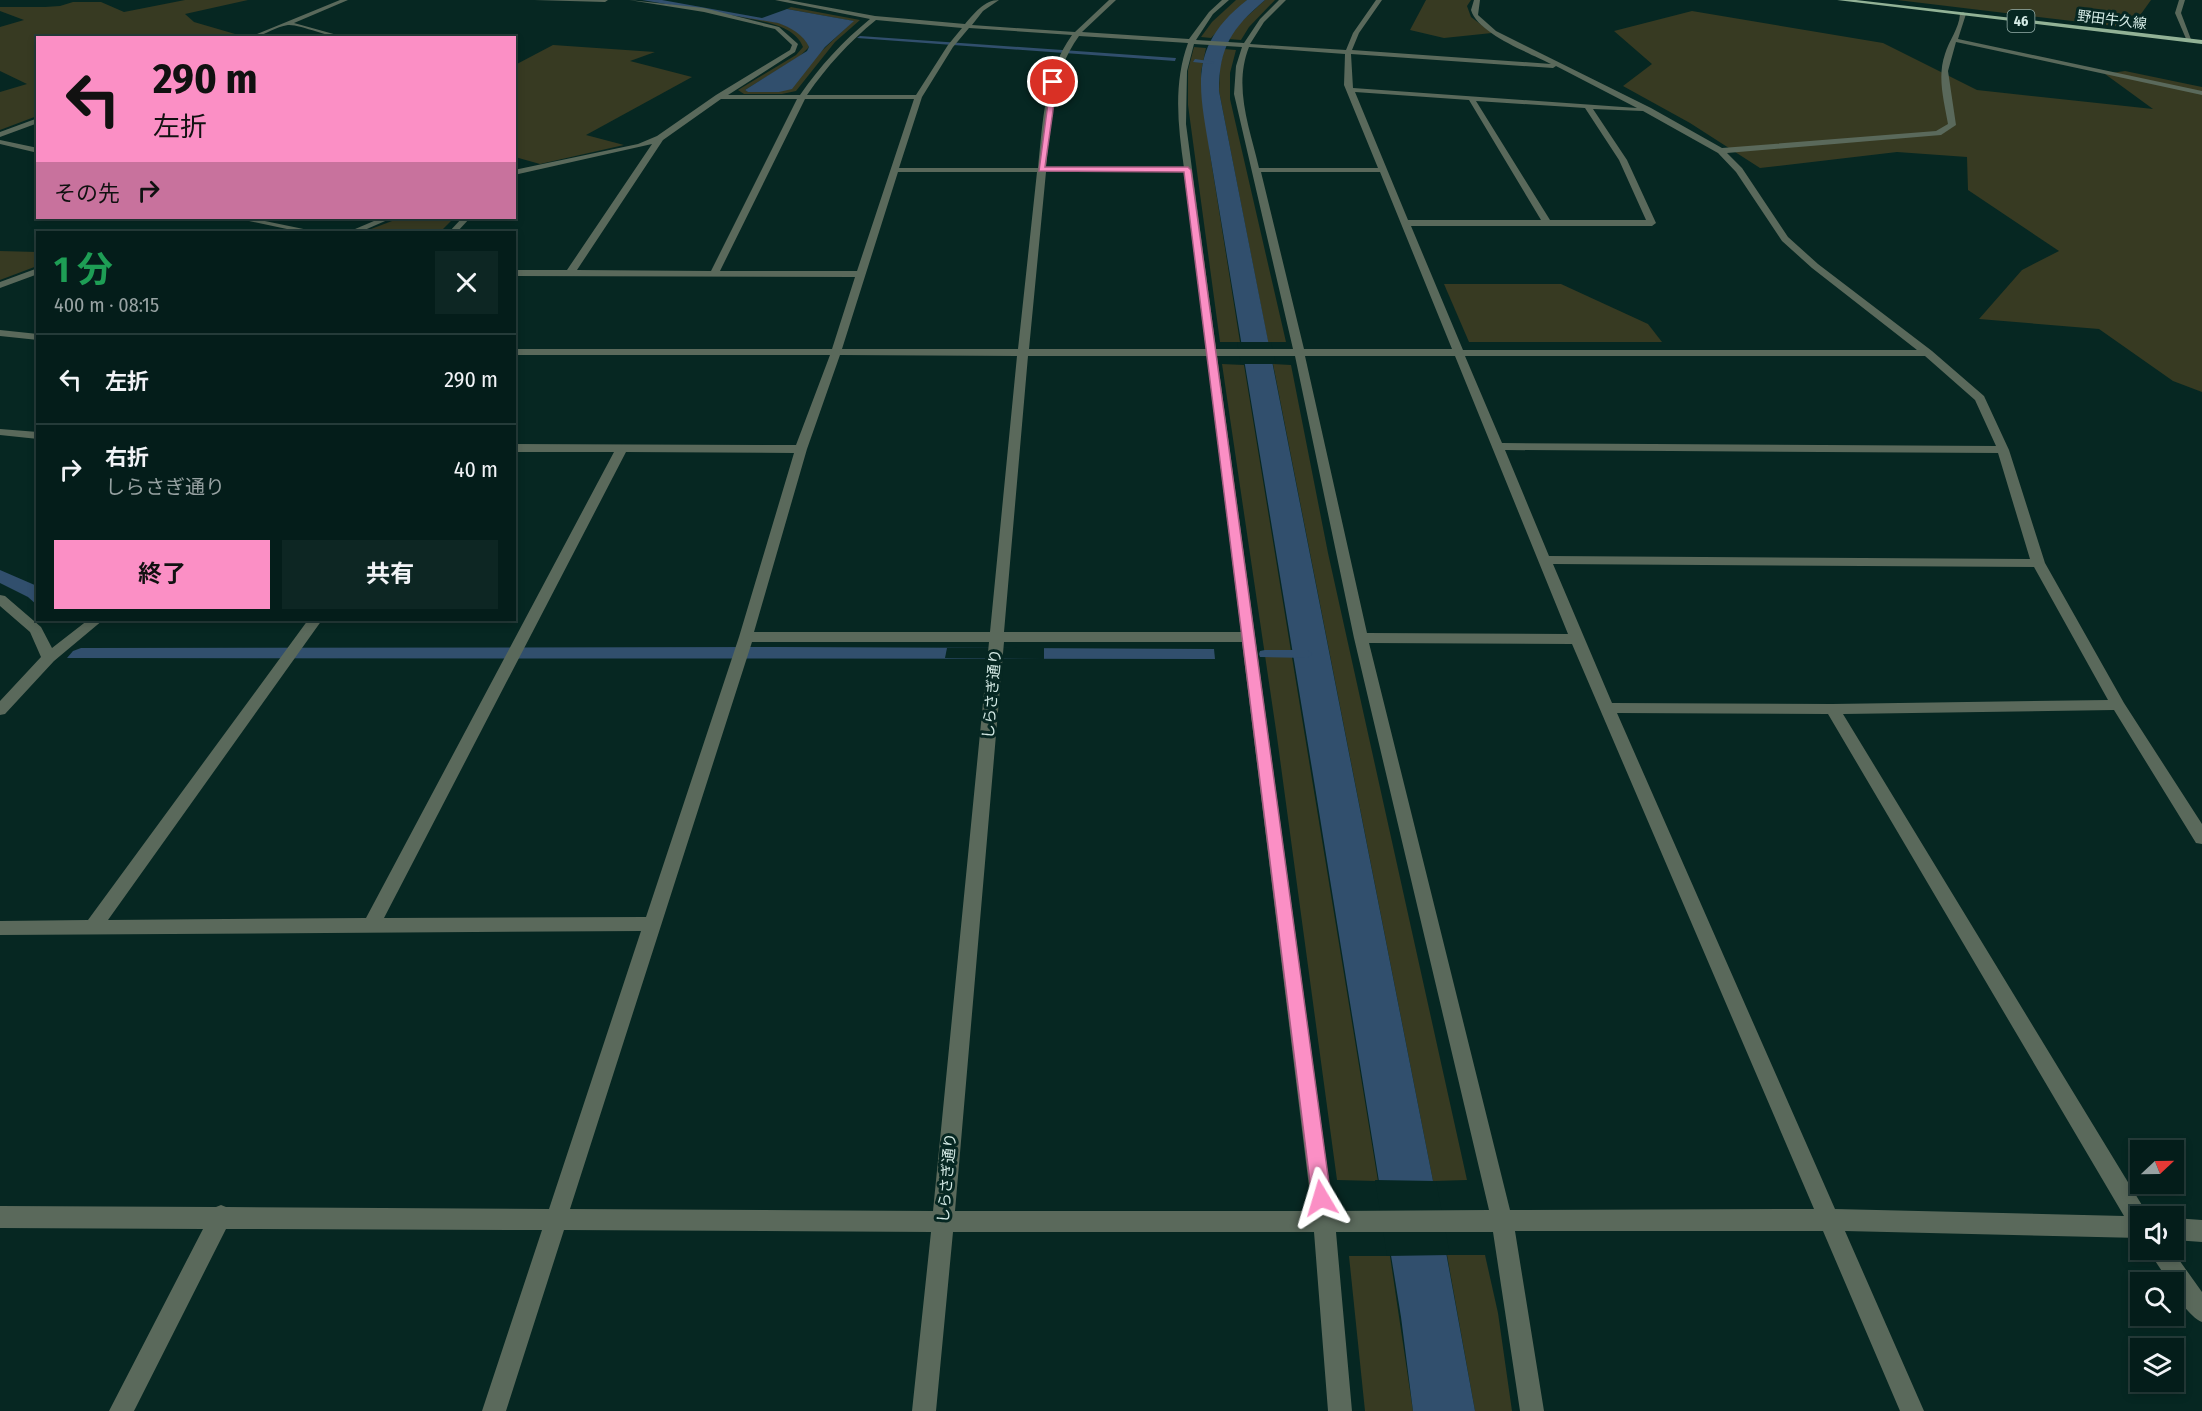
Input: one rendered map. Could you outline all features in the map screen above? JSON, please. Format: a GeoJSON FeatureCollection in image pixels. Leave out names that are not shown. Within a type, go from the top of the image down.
{"type":"FeatureCollection","features":[{"type":"Feature","properties":{"kind":"main road","name":"野田牛久線"},"geometry":{"type":"LineString","coordinates":[[1840,0],[2202,42]]}},
{"type":"Feature","properties":{"kind":"street"},"geometry":{"type":"LineString","coordinates":[[255,36],[345,0]]}},
{"type":"Feature","properties":{"kind":"street"},"geometry":{"type":"LineString","coordinates":[[537,0],[605,0]]}},
{"type":"Feature","properties":{"kind":"street"},"geometry":{"type":"LineString","coordinates":[[516,173],[640,146],[660,138],[719,97],[793,51],[796,45],[777,28],[704,10],[632,0]]}},
{"type":"Feature","properties":{"kind":"street"},"geometry":{"type":"LineString","coordinates":[[778,0],[875,18],[966,27],[1559,66]]}},
{"type":"Feature","properties":{"kind":"street"},"geometry":{"type":"LineString","coordinates":[[494,1411],[746,637],[801,449],[836,352],[918,97],[950,46],[981,10],[996,0]]}},
{"type":"Feature","properties":{"kind":"street","name":"しらさぎ通り"},"geometry":{"type":"LineString","coordinates":[[924,1411],[1041,170],[1053,82],[1066,47],[1075,34],[1113,0]]}},
{"type":"Feature","properties":{"kind":"street"},"geometry":{"type":"LineString","coordinates":[[1226,0],[1204,22],[1181,74],[1182,124],[1324,1221],[1340,1411]]}},
{"type":"Feature","properties":{"kind":"street"},"geometry":{"type":"LineString","coordinates":[[1283,0],[1242,45],[1237,75],[1238,94],[1299,352],[1361,638],[1502,1220],[1532,1411]]}},
{"type":"Feature","properties":{"kind":"street"},"geometry":{"type":"LineString","coordinates":[[1379,0],[1356,33],[1348,52],[1347,85],[1577,639],[1912,1411]]}},
{"type":"Feature","properties":{"kind":"street"},"geometry":{"type":"LineString","coordinates":[[1477,0],[1473,9],[1474,14],[1482,24],[1559,66],[1648,110],[1721,151],[1739,170],[1785,239],[1815,266],[1928,353],[1980,398],[2003,450],[2038,563],[2118,705],[2202,838]]}},
{"type":"Feature","properties":{"kind":"street"},"geometry":{"type":"LineString","coordinates":[[2182,0],[2178,13],[2190,41]]}},
{"type":"Feature","properties":{"kind":"street"},"geometry":{"type":"LineString","coordinates":[[821,8],[838,3]]}},
{"type":"Feature","properties":{"kind":"street"},"geometry":{"type":"LineString","coordinates":[[1721,151],[1938,133],[1952,125],[1945,74],[1948,54],[1963,25],[1963,14]]}},
{"type":"Feature","properties":{"kind":"street"},"geometry":{"type":"LineString","coordinates":[[714,274],[802,97],[825,64],[849,39],[875,18]]}},
{"type":"Feature","properties":{"kind":"street"},"geometry":{"type":"LineString","coordinates":[[288,23],[337,36]]}},
{"type":"Feature","properties":{"kind":"street"},"geometry":{"type":"LineString","coordinates":[[1955,40],[2202,93]]}},
{"type":"Feature","properties":{"kind":"street"},"geometry":{"type":"LineString","coordinates":[[1350,90],[1648,110]]}},
{"type":"Feature","properties":{"kind":"street"},"geometry":{"type":"LineString","coordinates":[[719,97],[918,97]]}},
{"type":"Feature","properties":{"kind":"street"},"geometry":{"type":"LineString","coordinates":[[1471,98],[1547,223]]}},
{"type":"Feature","properties":{"kind":"street"},"geometry":{"type":"LineString","coordinates":[[1406,223],[1652,223],[1623,160],[1588,107]]}},
{"type":"Feature","properties":{"kind":"street"},"geometry":{"type":"LineString","coordinates":[[0,135],[36,121]]}},
{"type":"Feature","properties":{"kind":"street"},"geometry":{"type":"LineString","coordinates":[[570,273],[660,138]]}},
{"type":"Feature","properties":{"kind":"street"},"geometry":{"type":"LineString","coordinates":[[0,142],[36,151]]}},
{"type":"Feature","properties":{"kind":"street"},"geometry":{"type":"LineString","coordinates":[[895,170],[1188,170]]}},
{"type":"Feature","properties":{"kind":"street"},"geometry":{"type":"LineString","coordinates":[[1255,170],[1383,170]]}},
{"type":"Feature","properties":{"kind":"street"},"geometry":{"type":"LineString","coordinates":[[244,219],[308,231]]}},
{"type":"Feature","properties":{"kind":"street"},"geometry":{"type":"LineString","coordinates":[[356,231],[386,219]]}},
{"type":"Feature","properties":{"kind":"street"},"geometry":{"type":"LineString","coordinates":[[454,231],[465,219]]}},
{"type":"Feature","properties":{"kind":"street"},"geometry":{"type":"LineString","coordinates":[[0,285],[36,273]]}},
{"type":"Feature","properties":{"kind":"street"},"geometry":{"type":"LineString","coordinates":[[516,273],[861,274]]}},
{"type":"Feature","properties":{"kind":"street"},"geometry":{"type":"LineString","coordinates":[[0,333],[36,337]]}},
{"type":"Feature","properties":{"kind":"street"},"geometry":{"type":"LineString","coordinates":[[516,352],[1928,353]]}},
{"type":"Feature","properties":{"kind":"street"},"geometry":{"type":"LineString","coordinates":[[0,432],[36,436]]}},
{"type":"Feature","properties":{"kind":"street"},"geometry":{"type":"LineString","coordinates":[[1498,446],[2003,450]]}},
{"type":"Feature","properties":{"kind":"street"},"geometry":{"type":"LineString","coordinates":[[516,448],[801,449]]}},
{"type":"Feature","properties":{"kind":"street"},"geometry":{"type":"LineString","coordinates":[[371,926],[622,448]]}},
{"type":"Feature","properties":{"kind":"street"},"geometry":{"type":"LineString","coordinates":[[1545,560],[2038,563]]}},
{"type":"Feature","properties":{"kind":"street"},"geometry":{"type":"LineString","coordinates":[[0,599],[36,630],[49,658]]}},
{"type":"Feature","properties":{"kind":"street"},"geometry":{"type":"LineString","coordinates":[[0,710],[49,658],[95,621]]}},
{"type":"Feature","properties":{"kind":"street"},"geometry":{"type":"LineString","coordinates":[[92,928],[314,621]]}},
{"type":"Feature","properties":{"kind":"street"},"geometry":{"type":"LineString","coordinates":[[746,637],[1248,637]]}},
{"type":"Feature","properties":{"kind":"street"},"geometry":{"type":"LineString","coordinates":[[1361,638],[1577,639]]}},
{"type":"Feature","properties":{"kind":"street"},"geometry":{"type":"LineString","coordinates":[[1607,708],[1832,709],[2118,705]]}},
{"type":"Feature","properties":{"kind":"street"},"geometry":{"type":"LineString","coordinates":[[1832,709],[2130,1208]]}},
{"type":"Feature","properties":{"kind":"street"},"geometry":{"type":"LineString","coordinates":[[0,928],[654,924]]}},
{"type":"Feature","properties":{"kind":"street"},"geometry":{"type":"LineString","coordinates":[[0,1217],[221,1216],[943,1222],[1828,1220],[2130,1225]]}},
{"type":"Feature","properties":{"kind":"street"},"geometry":{"type":"LineString","coordinates":[[121,1411],[221,1216]]}},
{"type":"Feature","properties":{"kind":"street"},"geometry":{"type":"LineString","coordinates":[[2184,1230],[2202,1231]]}},
{"type":"Feature","properties":{"kind":"street"},"geometry":{"type":"LineString","coordinates":[[2166,1260],[2202,1311]]}},
{"type":"Feature","properties":{"kind":"green space"},"geometry":{"type":"Polygon","coordinates":[[[185,0],[248,0],[185,14],[194,22],[242,36],[36,36],[36,116],[0,130],[0,92],[27,84],[0,71],[0,27],[24,20],[0,11],[0,7],[45,7],[73,2],[101,2],[124,12],[185,0]]]}},
{"type":"Feature","properties":{"kind":"green space"},"geometry":{"type":"Polygon","coordinates":[[[1236,0],[1247,0],[1211,38],[1201,37],[1212,22],[1236,0]]]}},
{"type":"Feature","properties":{"kind":"green space"},"geometry":{"type":"Polygon","coordinates":[[[1265,0],[1275,0],[1249,27],[1241,40],[1228,39],[1241,22],[1265,0]]]}},
{"type":"Feature","properties":{"kind":"green space"},"geometry":{"type":"Polygon","coordinates":[[[1426,0],[1471,0],[1467,6],[1471,17],[1492,33],[1444,38],[1410,30],[1426,0]]]}},
{"type":"Feature","properties":{"kind":"green space"},"geometry":{"type":"Polygon","coordinates":[[[1897,0],[2151,0],[2131,28],[1897,0]]]}},
{"type":"Feature","properties":{"kind":"green space"},"geometry":{"type":"Polygon","coordinates":[[[791,7],[860,20],[835,42],[796,91],[782,94],[744,94],[738,90],[796,55],[803,47],[792,33],[783,28],[736,16],[767,20],[788,26],[804,38],[809,47],[800,56],[745,90],[749,92],[779,92],[853,21],[787,9],[791,7]]]}},
{"type":"Feature","properties":{"kind":"green space"},"geometry":{"type":"Polygon","coordinates":[[[1692,11],[1883,43],[1977,90],[2153,109],[2105,74],[2125,71],[2202,87],[2202,392],[2173,381],[2099,329],[1979,319],[2022,270],[2059,251],[1968,190],[1967,157],[1897,152],[1760,168],[1690,123],[1623,86],[1652,64],[1614,31],[1692,11]]]}},
{"type":"Feature","properties":{"kind":"green space"},"geometry":{"type":"Polygon","coordinates":[[[553,45],[655,52],[630,61],[692,77],[586,135],[624,145],[540,164],[516,157],[516,64],[553,45]]]}},
{"type":"Feature","properties":{"kind":"green space"},"geometry":{"type":"Polygon","coordinates":[[[1194,47],[1206,48],[1201,72],[1210,154],[1240,342],[1220,342],[1188,105],[1188,70],[1194,47]]]}},
{"type":"Feature","properties":{"kind":"green space"},"geometry":{"type":"Polygon","coordinates":[[[1224,49],[1236,50],[1230,73],[1230,99],[1286,342],[1268,342],[1219,91],[1220,67],[1224,49]]]}},
{"type":"Feature","properties":{"kind":"green space"},"geometry":{"type":"Polygon","coordinates":[[[397,219],[453,219],[441,231],[366,231],[397,219]]]}},
{"type":"Feature","properties":{"kind":"green space"},"geometry":{"type":"Polygon","coordinates":[[[0,251],[36,252],[36,266],[0,280],[0,251]]]}},
{"type":"Feature","properties":{"kind":"green space"},"geometry":{"type":"Polygon","coordinates":[[[1444,284],[1561,284],[1648,324],[1662,342],[1469,342],[1444,284]]]}},
{"type":"Feature","properties":{"kind":"green space"},"geometry":{"type":"Polygon","coordinates":[[[1222,364],[1244,365],[1378,1181],[1337,1180],[1277,737],[1222,364]]]}},
{"type":"Feature","properties":{"kind":"green space"},"geometry":{"type":"Polygon","coordinates":[[[1273,364],[1291,365],[1328,553],[1467,1180],[1433,1181],[1273,364]]]}},
{"type":"Feature","properties":{"kind":"green space"},"geometry":{"type":"Polygon","coordinates":[[[1447,1255],[1485,1255],[1498,1313],[1512,1411],[1475,1411],[1447,1255]]]}},
{"type":"Feature","properties":{"kind":"green space"},"geometry":{"type":"Polygon","coordinates":[[[1349,1256],[1390,1256],[1413,1411],[1365,1411],[1349,1256]]]}},
{"type":"Feature","properties":{"kind":"water"},"geometry":{"type":"Polygon","coordinates":[[[642,0],[662,0],[762,18],[787,9],[854,21],[825,47],[792,89],[779,92],[748,92],[745,90],[807,51],[809,47],[800,35],[778,23],[642,0]]]}},
{"type":"Feature","properties":{"kind":"water"},"geometry":{"type":"Polygon","coordinates":[[[1247,0],[1265,0],[1236,29],[1230,40],[1222,62],[1219,91],[1433,1181],[1475,1411],[1413,1411],[1401,1317],[1206,130],[1201,88],[1206,52],[1214,34],[1247,0]]]}},
{"type":"Feature","properties":{"kind":"water"},"geometry":{"type":"Polygon","coordinates":[[[860,36],[1176,58],[1175,61],[857,38],[860,36]]]}},
{"type":"Feature","properties":{"kind":"water"},"geometry":{"type":"Polygon","coordinates":[[[0,570],[36,586],[36,604],[28,597],[0,583],[0,570]]]}},
{"type":"Feature","properties":{"kind":"water"},"geometry":{"type":"Polygon","coordinates":[[[81,648],[1214,649],[1215,659],[67,658],[73,651],[81,648]]]}},
{"type":"Feature","properties":{"kind":"pier"},"geometry":{"type":"Polygon","coordinates":[[[1237,342],[1271,342],[1276,364],[1241,364],[1237,342]]]}},
{"type":"Feature","properties":{"kind":"pier"},"geometry":{"type":"Polygon","coordinates":[[[947,648],[1044,648],[1044,659],[945,658],[947,648]]]}},
{"type":"Feature","properties":{"kind":"pier"},"geometry":{"type":"Polygon","coordinates":[[[1375,1180],[1436,1181],[1450,1255],[1387,1256],[1375,1180]]]}},
{"type":"Feature","properties":{"kind":"waterway"},"geometry":{"type":"LineString","coordinates":[[1195,61],[1212,62]]}},
{"type":"Feature","properties":{"kind":"waterway"},"geometry":{"type":"LineString","coordinates":[[1265,654],[1307,654]]}},
{"type":"Feature","properties":{"kind":"route"},"geometry":{"type":"LineString","coordinates":[[1053,82],[1041,170],[1188,170],[1321,1198]]}}]}
